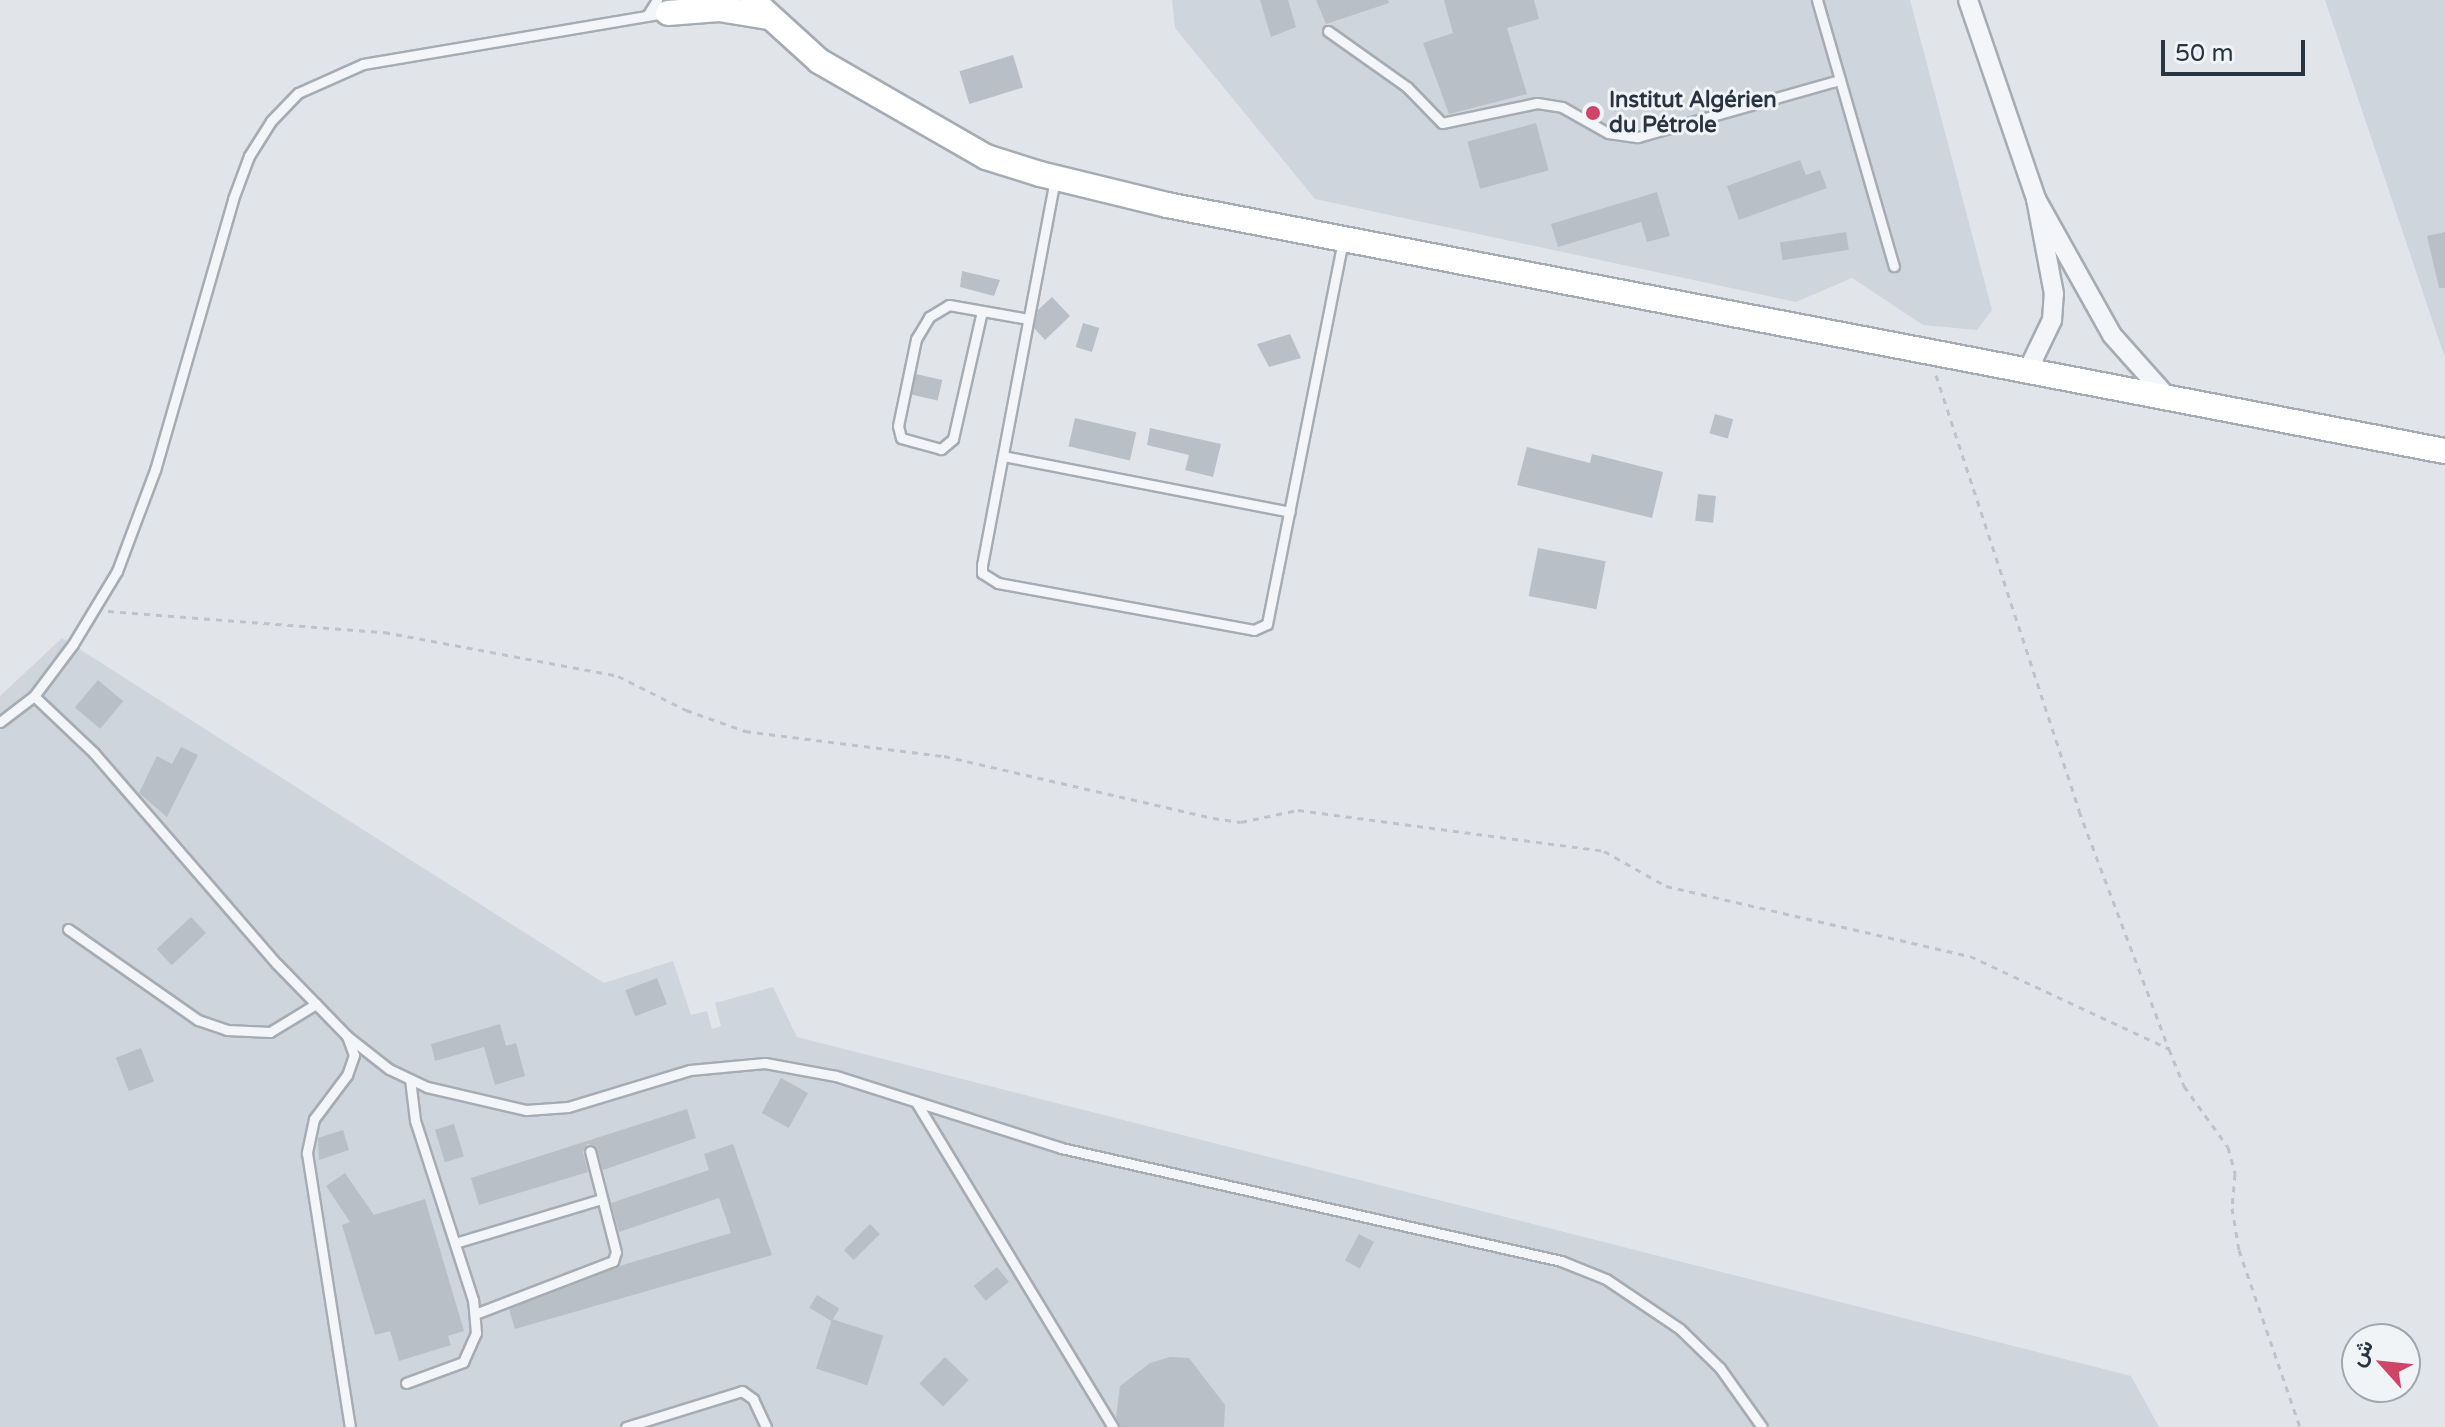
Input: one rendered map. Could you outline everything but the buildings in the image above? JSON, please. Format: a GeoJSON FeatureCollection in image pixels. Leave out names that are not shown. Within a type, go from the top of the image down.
{"type":"FeatureCollection","features":[{"type":"Feature","properties":{"kind":"main road"},"geometry":{"type":"LineString","coordinates":[[665,7],[761,8],[819,61],[942,134],[986,157],[1056,178],[1343,239],[2445,451]]}},
{"type":"Feature","properties":{"kind":"street"},"geometry":{"type":"LineString","coordinates":[[1968,0],[2036,199],[2054,294],[2052,320],[2027,372]]}},
{"type":"Feature","properties":{"kind":"street"},"geometry":{"type":"LineString","coordinates":[[2036,199],[2112,335],[2169,399]]}},
{"type":"Feature","properties":{"kind":"lane"},"geometry":{"type":"LineString","coordinates":[[1817,0],[1894,266]]}},
{"type":"Feature","properties":{"kind":"lane"},"geometry":{"type":"LineString","coordinates":[[0,722],[34,696],[96,610],[133,534],[233,199],[249,156],[271,121],[298,93],[363,64],[665,7]]}},
{"type":"Feature","properties":{"kind":"lane"},"geometry":{"type":"LineString","coordinates":[[1328,31],[1407,87],[1442,123],[1537,103],[1562,107],[1608,133],[1638,137],[1840,80]]}},
{"type":"Feature","properties":{"kind":"lane"},"geometry":{"type":"LineString","coordinates":[[1056,178],[982,565],[982,573],[998,583],[1261,630],[1271,616],[1343,239]]}},
{"type":"Feature","properties":{"kind":"lane"},"geometry":{"type":"LineString","coordinates":[[982,311],[953,439],[941,449],[901,438],[898,426],[919,329],[929,317],[949,305],[1028,319]]}},
{"type":"Feature","properties":{"kind":"lane"},"geometry":{"type":"LineString","coordinates":[[1003,456],[1290,512]]}},
{"type":"Feature","properties":{"kind":"lane"},"geometry":{"type":"LineString","coordinates":[[34,696],[94,753],[347,1036],[410,1079],[479,1103],[526,1110],[568,1107],[690,1070],[765,1063],[836,1076],[1061,1148],[1561,1261],[1606,1279],[1680,1329],[1720,1368],[1762,1427]]}},
{"type":"Feature","properties":{"kind":"lane"},"geometry":{"type":"LineString","coordinates":[[68,929],[198,1020],[227,1030],[270,1032],[316,1004]]}},
{"type":"Feature","properties":{"kind":"lane"},"geometry":{"type":"LineString","coordinates":[[347,1036],[354,1055],[347,1075],[310,1127],[307,1153],[350,1427]]}},
{"type":"Feature","properties":{"kind":"lane"},"geometry":{"type":"LineString","coordinates":[[406,1383],[463,1362],[475,1342],[475,1314],[415,1120],[410,1079]]}},
{"type":"Feature","properties":{"kind":"lane"},"geometry":{"type":"LineString","coordinates":[[916,1102],[1113,1427]]}},
{"type":"Feature","properties":{"kind":"lane"},"geometry":{"type":"LineString","coordinates":[[475,1314],[613,1261],[590,1151]]}},
{"type":"Feature","properties":{"kind":"lane"},"geometry":{"type":"LineString","coordinates":[[455,1243],[602,1199]]}},
{"type":"Feature","properties":{"kind":"lane"},"geometry":{"type":"LineString","coordinates":[[626,1427],[742,1391],[753,1399],[766,1427]]}},
{"type":"Feature","properties":{"kind":"path"},"geometry":{"type":"LineString","coordinates":[[1928,353],[2079,811],[2184,1086],[2228,1147],[2235,1174],[2232,1208],[2239,1250],[2300,1427]]}},
{"type":"Feature","properties":{"kind":"path"},"geometry":{"type":"LineString","coordinates":[[96,610],[384,632],[618,676],[686,710],[745,731],[944,756],[1213,818],[1241,822],[1298,810],[1604,851],[1666,886],[1970,956],[2169,1049]]}},
{"type":"Feature","properties":{"kind":"shaded area","name":"Institut Algérien du Pétrole"},"geometry":{"type":"Polygon","coordinates":[[[1172,0],[1910,0],[1992,310],[1977,330],[1923,325],[1852,278],[1796,302],[1315,199],[1175,28],[1172,0]]]}},
{"type":"Feature","properties":{"kind":"shaded area"},"geometry":{"type":"Polygon","coordinates":[[[2325,0],[2445,0],[2445,355],[2444,355],[2325,0]]]}},
{"type":"Feature","properties":{"kind":"shaded area"},"geometry":{"type":"Polygon","coordinates":[[[62,638],[604,983],[673,961],[691,1015],[707,1011],[712,1029],[721,1026],[715,1003],[773,987],[797,1037],[2131,1376],[2159,1427],[0,1427],[0,696],[62,638]]]}},
{"type":"Feature","properties":{"kind":"place","name":"Institut Algérien du Pétrole"},"geometry":{"type":"Point","coordinates":[1593,113]}}]}
